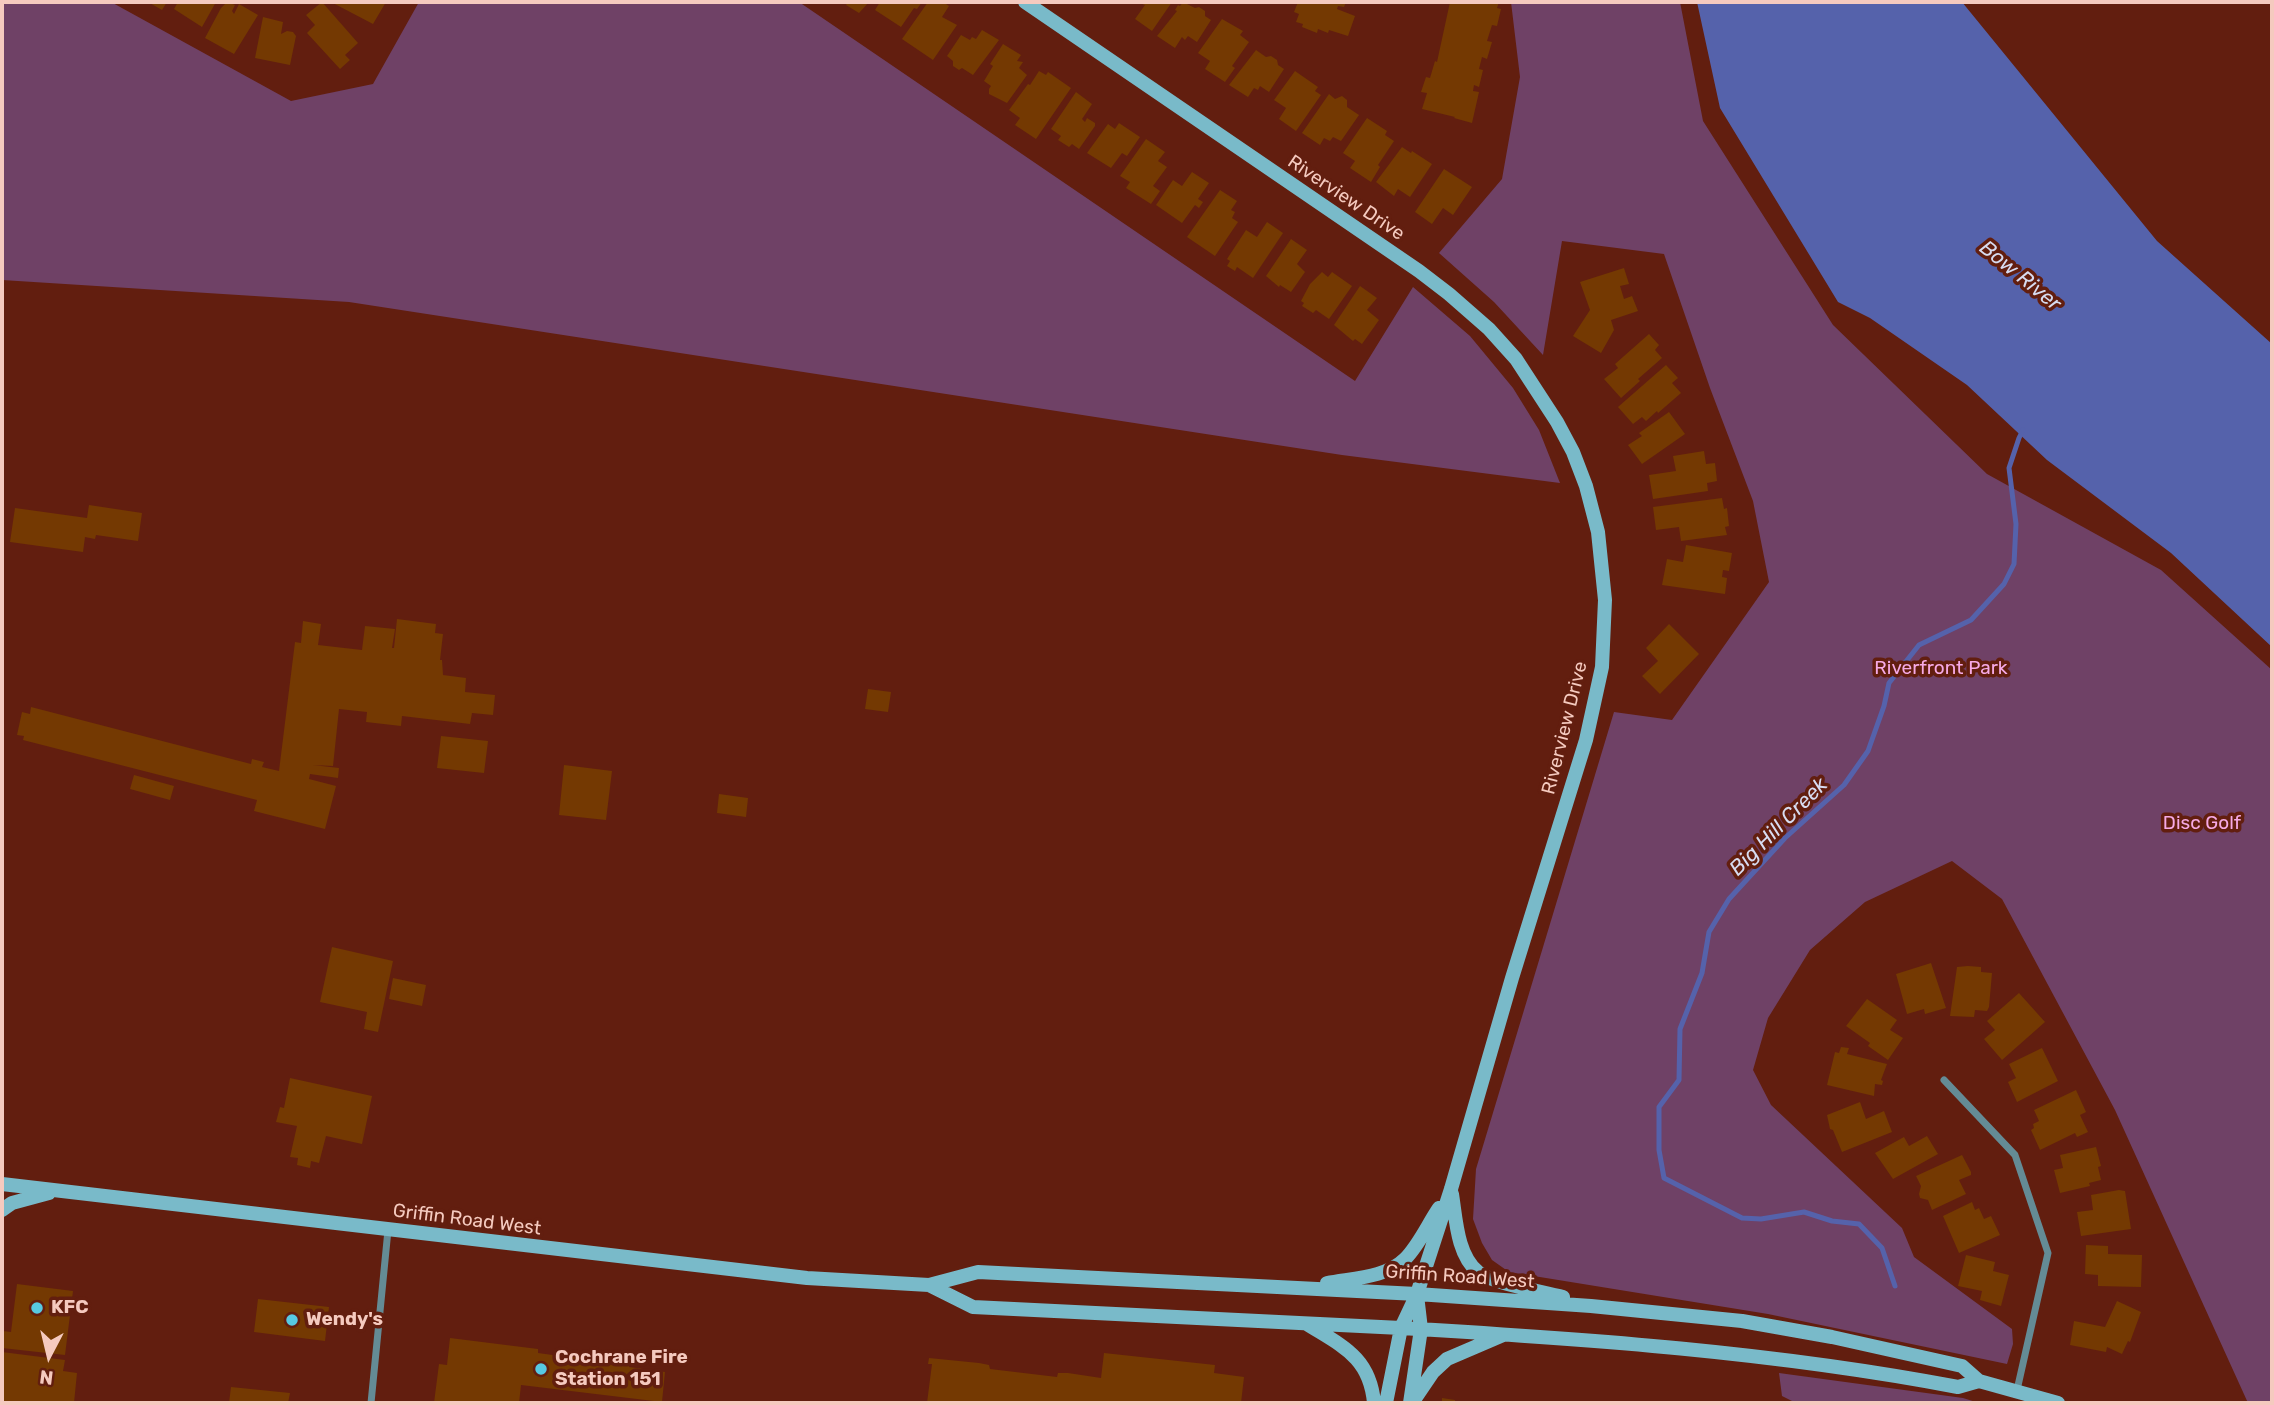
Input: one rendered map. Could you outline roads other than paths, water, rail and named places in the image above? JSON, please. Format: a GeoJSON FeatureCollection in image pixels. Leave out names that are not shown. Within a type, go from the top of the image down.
{"type":"FeatureCollection","features":[{"type":"Feature","properties":{"kind":"main road","name":"Riverview Drive"},"geometry":{"type":"LineString","coordinates":[[1025,2],[1419,271],[1470,311],[1516,359],[1537,390],[1573,452],[1586,486],[1598,531],[1605,600],[1602,667],[1586,740],[1512,978],[1451,1189],[1417,1294],[1401,1328],[1386,1403]]}},
{"type":"Feature","properties":{"kind":"main road","name":"Griffin Road West"},"geometry":{"type":"LineString","coordinates":[[2,1184],[807,1278],[929,1285],[978,1272],[1305,1287],[1591,1306],[1742,1321],[1832,1337],[1962,1366],[1979,1381],[2058,1403]]}},
{"type":"Feature","properties":{"kind":"main road"},"geometry":{"type":"LineString","coordinates":[[1305,1287],[1375,1274],[1395,1267],[1405,1259],[1451,1189]]}},
{"type":"Feature","properties":{"kind":"main road"},"geometry":{"type":"LineString","coordinates":[[1451,1189],[1462,1246],[1478,1272],[1591,1306]]}},
{"type":"Feature","properties":{"kind":"main road"},"geometry":{"type":"LineString","coordinates":[[2,1210],[12,1203],[55,1191]]}},
{"type":"Feature","properties":{"kind":"main road","name":"Griffin Road West"},"geometry":{"type":"LineString","coordinates":[[929,1285],[973,1307],[1599,1339],[1822,1364],[1958,1387],[1979,1381]]}},
{"type":"Feature","properties":{"kind":"main road"},"geometry":{"type":"LineString","coordinates":[[1411,1403],[1421,1329],[1417,1294]]}},
{"type":"Feature","properties":{"kind":"main road"},"geometry":{"type":"LineString","coordinates":[[1306,1323],[1346,1348],[1363,1365],[1370,1381],[1374,1403]]}},
{"type":"Feature","properties":{"kind":"main road"},"geometry":{"type":"LineString","coordinates":[[1411,1403],[1433,1372],[1447,1359],[1506,1334]]}},
{"type":"Feature","properties":{"kind":"street"},"geometry":{"type":"LineString","coordinates":[[1944,1080],[2015,1154],[2048,1253],[2017,1390]]}},
{"type":"Feature","properties":{"kind":"street"},"geometry":{"type":"LineString","coordinates":[[371,1403],[388,1230]]}},
{"type":"Feature","properties":{"kind":"water","name":"Bow River"},"geometry":{"type":"Polygon","coordinates":[[[1697,2],[1962,2],[2157,241],[2272,344],[2272,647],[2171,553],[2047,460],[1967,385],[1870,318],[1838,302],[1720,108],[1697,2]]]}},
{"type":"Feature","properties":{"kind":"waterway","name":"Big Hill Creek"},"geometry":{"type":"LineString","coordinates":[[1895,1286],[1882,1248],[1859,1224],[1832,1221],[1804,1212],[1761,1219],[1742,1218],[1664,1178],[1659,1150],[1659,1107],[1679,1080],[1680,1029],[1702,973],[1709,932],[1729,899],[1785,838],[1844,785],[1868,751],[1889,683],[1919,645],[1971,620],[2004,584],[2014,564],[2016,524],[2009,468],[2023,430]]}},
{"type":"Feature","properties":{"kind":"place","name":"KFC"},"geometry":{"type":"Point","coordinates":[37,1308]}},
{"type":"Feature","properties":{"kind":"place","name":"Wendy's"},"geometry":{"type":"Point","coordinates":[292,1320]}},
{"type":"Feature","properties":{"kind":"place","name":"Cochrane Fire Station 151"},"geometry":{"type":"Point","coordinates":[541,1369]}},
{"type":"Feature","properties":{"kind":"park label","name":"Riverfront Park"},"geometry":{"type":"Point","coordinates":[1941,669]}},
{"type":"Feature","properties":{"kind":"park label","name":"Disc Golf"},"geometry":{"type":"Point","coordinates":[2202,824]}}]}
